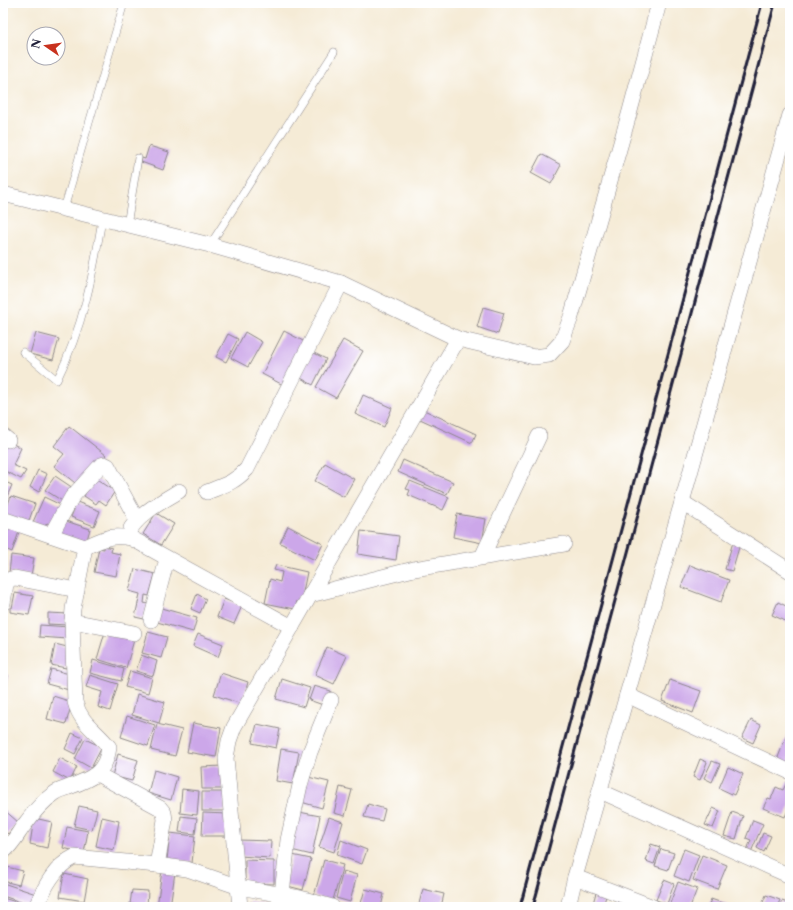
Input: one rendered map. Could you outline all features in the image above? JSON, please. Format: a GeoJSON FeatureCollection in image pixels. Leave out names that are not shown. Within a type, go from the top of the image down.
{"type":"FeatureCollection","features":[{"type":"Feature","properties":{"kind":"street"},"geometry":{"type":"LineString","coordinates":[[3,194],[127,226],[210,245],[341,283],[458,339],[534,357],[548,355],[562,341],[571,317],[630,111],[659,3]]}},
{"type":"Feature","properties":{"kind":"street"},"geometry":{"type":"LineString","coordinates":[[568,907],[575,877],[790,115]]}},
{"type":"Feature","properties":{"kind":"street"},"geometry":{"type":"LineString","coordinates":[[207,492],[230,483],[238,478],[246,469],[341,283]]}},
{"type":"Feature","properties":{"kind":"street"},"geometry":{"type":"LineString","coordinates":[[240,907],[226,758],[228,741],[234,727],[458,339]]}},
{"type":"Feature","properties":{"kind":"street"},"geometry":{"type":"LineString","coordinates":[[482,557],[539,436]]}},
{"type":"Feature","properties":{"kind":"street"},"geometry":{"type":"LineString","coordinates":[[51,535],[72,497],[101,465],[104,464],[108,466],[137,520]]}},
{"type":"Feature","properties":{"kind":"street"},"geometry":{"type":"LineString","coordinates":[[125,537],[137,520],[179,491]]}},
{"type":"Feature","properties":{"kind":"street"},"geometry":{"type":"LineString","coordinates":[[682,502],[790,572]]}},
{"type":"Feature","properties":{"kind":"street"},"geometry":{"type":"LineString","coordinates":[[3,519],[85,547],[107,538],[119,536],[131,538],[292,627]]}},
{"type":"Feature","properties":{"kind":"street"},"geometry":{"type":"LineString","coordinates":[[310,595],[414,569],[564,544]]}},
{"type":"Feature","properties":{"kind":"street"},"geometry":{"type":"LineString","coordinates":[[3,852],[8,848],[44,801],[57,791],[88,780],[97,774],[108,758],[109,747],[102,738],[83,721],[74,702],[72,621],[85,547]]}},
{"type":"Feature","properties":{"kind":"street"},"geometry":{"type":"LineString","coordinates":[[152,620],[167,559]]}},
{"type":"Feature","properties":{"kind":"street"},"geometry":{"type":"LineString","coordinates":[[3,603],[6,584],[10,579],[15,578],[77,590]]}},
{"type":"Feature","properties":{"kind":"street"},"geometry":{"type":"LineString","coordinates":[[72,621],[134,633]]}},
{"type":"Feature","properties":{"kind":"street"},"geometry":{"type":"LineString","coordinates":[[627,695],[790,772]]}},
{"type":"Feature","properties":{"kind":"street"},"geometry":{"type":"LineString","coordinates":[[282,894],[288,840],[300,785],[310,752],[331,700]]}},
{"type":"Feature","properties":{"kind":"street"},"geometry":{"type":"LineString","coordinates":[[97,774],[160,808],[164,813],[165,820],[157,865]]}},
{"type":"Feature","properties":{"kind":"street"},"geometry":{"type":"LineString","coordinates":[[600,791],[790,876]]}},
{"type":"Feature","properties":{"kind":"street"},"geometry":{"type":"LineString","coordinates":[[36,907],[56,872],[64,862],[74,857],[187,869],[239,887],[282,894],[332,907]]}},
{"type":"Feature","properties":{"kind":"street"},"geometry":{"type":"LineString","coordinates":[[575,877],[653,907]]}},
{"type":"Feature","properties":{"kind":"lane"},"geometry":{"type":"LineString","coordinates":[[64,210],[67,193],[124,3]]}},
{"type":"Feature","properties":{"kind":"lane"},"geometry":{"type":"LineString","coordinates":[[210,245],[334,52]]}},
{"type":"Feature","properties":{"kind":"lane"},"geometry":{"type":"LineString","coordinates":[[127,226],[138,158]]}},
{"type":"Feature","properties":{"kind":"lane"},"geometry":{"type":"LineString","coordinates":[[23,352],[57,380],[68,357],[80,325],[93,272],[102,219]]}},
{"type":"Feature","properties":{"kind":"building"},"geometry":{"type":"Polygon","coordinates":[[[149,146],[169,152],[163,170],[141,162],[142,158],[145,159],[149,146]]]}},
{"type":"Feature","properties":{"kind":"building"},"geometry":{"type":"Polygon","coordinates":[[[541,154],[561,165],[551,184],[531,173],[541,154]]]}},
{"type":"Feature","properties":{"kind":"building"},"geometry":{"type":"Polygon","coordinates":[[[483,307],[504,313],[498,334],[477,327],[483,307]]]}},
{"type":"Feature","properties":{"kind":"building"},"geometry":{"type":"Polygon","coordinates":[[[284,331],[307,343],[285,386],[262,374],[284,331]]]}},
{"type":"Feature","properties":{"kind":"building"},"geometry":{"type":"Polygon","coordinates":[[[245,332],[262,342],[248,367],[231,358],[245,332]]]}},
{"type":"Feature","properties":{"kind":"building"},"geometry":{"type":"Polygon","coordinates":[[[36,333],[59,339],[53,360],[30,354],[36,333]]]}},
{"type":"Feature","properties":{"kind":"building"},"geometry":{"type":"Polygon","coordinates":[[[228,334],[238,339],[226,362],[216,357],[228,334]]]}},
{"type":"Feature","properties":{"kind":"building"},"geometry":{"type":"Polygon","coordinates":[[[343,340],[363,351],[336,398],[316,387],[343,340]]]}},
{"type":"Feature","properties":{"kind":"building"},"geometry":{"type":"Polygon","coordinates":[[[312,352],[326,359],[313,385],[299,377],[312,352]]]}},
{"type":"Feature","properties":{"kind":"building"},"geometry":{"type":"Polygon","coordinates":[[[363,395],[392,408],[384,427],[355,414],[363,395]]]}},
{"type":"Feature","properties":{"kind":"building"},"geometry":{"type":"Polygon","coordinates":[[[424,410],[476,434],[472,443],[420,419],[424,410]]]}},
{"type":"Feature","properties":{"kind":"building"},"geometry":{"type":"Polygon","coordinates":[[[69,426],[106,455],[80,487],[54,466],[64,454],[54,446],[69,426]]]}},
{"type":"Feature","properties":{"kind":"building"},"geometry":{"type":"Polygon","coordinates":[[[7,441],[21,448],[13,465],[26,471],[21,479],[3,470],[3,451],[7,441]]]}},
{"type":"Feature","properties":{"kind":"building"},"geometry":{"type":"Polygon","coordinates":[[[403,460],[453,482],[447,494],[398,472],[403,460]]]}},
{"type":"Feature","properties":{"kind":"building"},"geometry":{"type":"Polygon","coordinates":[[[325,463],[354,479],[344,497],[315,481],[325,463]]]}},
{"type":"Feature","properties":{"kind":"building"},"geometry":{"type":"Polygon","coordinates":[[[38,470],[47,474],[39,492],[30,487],[38,470]]]}},
{"type":"Feature","properties":{"kind":"building"},"geometry":{"type":"Polygon","coordinates":[[[55,476],[76,490],[67,504],[45,490],[55,476]]]}},
{"type":"Feature","properties":{"kind":"building"},"geometry":{"type":"Polygon","coordinates":[[[95,478],[115,491],[106,505],[99,500],[96,504],[84,496],[95,478]]]}},
{"type":"Feature","properties":{"kind":"building"},"geometry":{"type":"Polygon","coordinates":[[[3,481],[12,485],[3,506],[3,481]]]}},
{"type":"Feature","properties":{"kind":"building"},"geometry":{"type":"Polygon","coordinates":[[[410,481],[449,497],[443,510],[408,495],[410,490],[406,489],[410,481]]]}},
{"type":"Feature","properties":{"kind":"building"},"geometry":{"type":"Polygon","coordinates":[[[11,496],[35,504],[28,523],[4,515],[11,496]]]}},
{"type":"Feature","properties":{"kind":"building"},"geometry":{"type":"Polygon","coordinates":[[[44,497],[63,506],[54,526],[47,523],[44,527],[33,522],[44,497]]]}},
{"type":"Feature","properties":{"kind":"building"},"geometry":{"type":"Polygon","coordinates":[[[77,502],[100,511],[94,526],[71,517],[77,502]]]}},
{"type":"Feature","properties":{"kind":"building"},"geometry":{"type":"Polygon","coordinates":[[[156,513],[174,524],[161,545],[143,534],[156,513]]]}},
{"type":"Feature","properties":{"kind":"building"},"geometry":{"type":"Polygon","coordinates":[[[457,514],[486,519],[482,543],[453,537],[457,514]]]}},
{"type":"Feature","properties":{"kind":"building"},"geometry":{"type":"Polygon","coordinates":[[[63,520],[90,529],[86,543],[58,534],[63,520]]]}},
{"type":"Feature","properties":{"kind":"building"},"geometry":{"type":"Polygon","coordinates":[[[21,526],[12,552],[3,548],[3,527],[21,526]]]}},
{"type":"Feature","properties":{"kind":"building"},"geometry":{"type":"Polygon","coordinates":[[[288,526],[323,544],[315,560],[280,543],[288,526]]]}},
{"type":"Feature","properties":{"kind":"building"},"geometry":{"type":"Polygon","coordinates":[[[361,531],[399,536],[396,560],[358,554],[361,531]]]}},
{"type":"Feature","properties":{"kind":"building"},"geometry":{"type":"Polygon","coordinates":[[[733,542],[740,544],[732,571],[725,569],[733,542]]]}},
{"type":"Feature","properties":{"kind":"building"},"geometry":{"type":"Polygon","coordinates":[[[104,546],[112,548],[111,552],[120,554],[116,576],[94,572],[99,548],[104,549],[104,546]]]}},
{"type":"Feature","properties":{"kind":"building"},"geometry":{"type":"Polygon","coordinates":[[[11,555],[34,558],[31,576],[9,573],[11,555]]]}},
{"type":"Feature","properties":{"kind":"building"},"geometry":{"type":"Polygon","coordinates":[[[276,565],[307,572],[301,602],[297,601],[295,609],[265,603],[270,579],[280,582],[282,572],[274,570],[276,565]]]}},
{"type":"Feature","properties":{"kind":"building"},"geometry":{"type":"Polygon","coordinates":[[[690,565],[729,580],[721,602],[681,587],[690,565]]]}},
{"type":"Feature","properties":{"kind":"building"},"geometry":{"type":"Polygon","coordinates":[[[135,569],[155,574],[149,596],[145,595],[144,603],[148,604],[144,619],[135,617],[140,594],[129,591],[135,569]]]}},
{"type":"Feature","properties":{"kind":"building"},"geometry":{"type":"Polygon","coordinates":[[[15,593],[33,596],[29,615],[10,612],[15,593]]]}},
{"type":"Feature","properties":{"kind":"building"},"geometry":{"type":"Polygon","coordinates":[[[197,594],[206,599],[200,613],[191,609],[197,594]]]}},
{"type":"Feature","properties":{"kind":"building"},"geometry":{"type":"Polygon","coordinates":[[[224,599],[242,606],[234,624],[217,617],[224,599]]]}},
{"type":"Feature","properties":{"kind":"building"},"geometry":{"type":"Polygon","coordinates":[[[778,602],[788,607],[787,610],[790,612],[790,623],[772,615],[778,602]]]}},
{"type":"Feature","properties":{"kind":"building"},"geometry":{"type":"Polygon","coordinates":[[[161,608],[197,618],[193,632],[157,622],[161,608]]]}},
{"type":"Feature","properties":{"kind":"building"},"geometry":{"type":"Polygon","coordinates":[[[48,613],[69,614],[68,625],[48,624],[48,613]]]}},
{"type":"Feature","properties":{"kind":"building"},"geometry":{"type":"Polygon","coordinates":[[[40,625],[69,627],[68,639],[39,637],[40,625]]]}},
{"type":"Feature","properties":{"kind":"building"},"geometry":{"type":"Polygon","coordinates":[[[105,632],[134,640],[126,668],[97,659],[105,632]]]}},
{"type":"Feature","properties":{"kind":"building"},"geometry":{"type":"Polygon","coordinates":[[[148,632],[167,637],[161,658],[142,653],[148,632]]]}},
{"type":"Feature","properties":{"kind":"building"},"geometry":{"type":"Polygon","coordinates":[[[198,634],[223,644],[218,657],[193,646],[198,634]]]}},
{"type":"Feature","properties":{"kind":"building"},"geometry":{"type":"Polygon","coordinates":[[[3,641],[7,642],[4,668],[3,668],[3,641]]]}},
{"type":"Feature","properties":{"kind":"building"},"geometry":{"type":"Polygon","coordinates":[[[55,644],[71,648],[66,668],[51,665],[55,644]]]}},
{"type":"Feature","properties":{"kind":"building"},"geometry":{"type":"Polygon","coordinates":[[[327,647],[347,656],[334,684],[315,675],[327,647]]]}},
{"type":"Feature","properties":{"kind":"building"},"geometry":{"type":"Polygon","coordinates":[[[141,655],[157,661],[153,676],[136,671],[141,655]]]}},
{"type":"Feature","properties":{"kind":"building"},"geometry":{"type":"Polygon","coordinates":[[[93,660],[124,669],[121,681],[90,673],[93,660]]]}},
{"type":"Feature","properties":{"kind":"building"},"geometry":{"type":"Polygon","coordinates":[[[51,669],[73,675],[69,690],[47,684],[51,669]]]}},
{"type":"Feature","properties":{"kind":"building"},"geometry":{"type":"Polygon","coordinates":[[[130,671],[152,678],[148,693],[125,687],[130,671]]]}},
{"type":"Feature","properties":{"kind":"building"},"geometry":{"type":"Polygon","coordinates":[[[221,673],[248,682],[242,704],[214,695],[221,673]]]}},
{"type":"Feature","properties":{"kind":"building"},"geometry":{"type":"Polygon","coordinates":[[[3,674],[8,675],[5,692],[3,692],[3,674]]]}},
{"type":"Feature","properties":{"kind":"building"},"geometry":{"type":"Polygon","coordinates":[[[90,675],[118,684],[110,711],[98,707],[102,692],[86,687],[90,675]]]}},
{"type":"Feature","properties":{"kind":"building"},"geometry":{"type":"Polygon","coordinates":[[[282,679],[310,688],[304,707],[276,699],[282,679]]]}},
{"type":"Feature","properties":{"kind":"building"},"geometry":{"type":"Polygon","coordinates":[[[670,680],[701,691],[693,713],[662,701],[670,680]]]}},
{"type":"Feature","properties":{"kind":"building"},"geometry":{"type":"Polygon","coordinates":[[[314,686],[331,691],[326,706],[309,700],[314,686]]]}},
{"type":"Feature","properties":{"kind":"building"},"geometry":{"type":"Polygon","coordinates":[[[137,694],[165,702],[159,723],[132,715],[137,694]]]}},
{"type":"Feature","properties":{"kind":"building"},"geometry":{"type":"Polygon","coordinates":[[[53,696],[72,702],[66,724],[47,719],[53,696]]]}},
{"type":"Feature","properties":{"kind":"building"},"geometry":{"type":"Polygon","coordinates":[[[127,716],[155,725],[148,746],[121,737],[127,716]]]}},
{"type":"Feature","properties":{"kind":"building"},"geometry":{"type":"Polygon","coordinates":[[[751,720],[761,725],[753,743],[742,738],[751,720]]]}},
{"type":"Feature","properties":{"kind":"building"},"geometry":{"type":"Polygon","coordinates":[[[193,723],[221,728],[216,757],[187,752],[193,723]]]}},
{"type":"Feature","properties":{"kind":"building"},"geometry":{"type":"Polygon","coordinates":[[[157,724],[182,730],[175,756],[151,750],[157,724]]]}},
{"type":"Feature","properties":{"kind":"building"},"geometry":{"type":"Polygon","coordinates":[[[257,724],[280,729],[276,748],[252,743],[257,724]]]}},
{"type":"Feature","properties":{"kind":"building"},"geometry":{"type":"Polygon","coordinates":[[[72,733],[83,738],[75,754],[65,749],[72,733]]]}},
{"type":"Feature","properties":{"kind":"building"},"geometry":{"type":"Polygon","coordinates":[[[787,734],[790,735],[790,765],[777,760],[787,734]]]}},
{"type":"Feature","properties":{"kind":"building"},"geometry":{"type":"Polygon","coordinates":[[[85,739],[102,747],[91,768],[75,759],[85,739]]]}},
{"type":"Feature","properties":{"kind":"building"},"geometry":{"type":"Polygon","coordinates":[[[281,749],[299,752],[293,784],[276,781],[281,749]]]}},
{"type":"Feature","properties":{"kind":"building"},"geometry":{"type":"Polygon","coordinates":[[[118,754],[138,760],[132,781],[112,776],[118,754]]]}},
{"type":"Feature","properties":{"kind":"building"},"geometry":{"type":"Polygon","coordinates":[[[60,758],[77,767],[70,781],[53,772],[60,758]]]}},
{"type":"Feature","properties":{"kind":"building"},"geometry":{"type":"Polygon","coordinates":[[[700,759],[707,762],[700,780],[693,777],[700,759]]]}},
{"type":"Feature","properties":{"kind":"building"},"geometry":{"type":"Polygon","coordinates":[[[712,761],[720,764],[712,782],[704,778],[712,761]]]}},
{"type":"Feature","properties":{"kind":"building"},"geometry":{"type":"Polygon","coordinates":[[[222,766],[223,789],[202,789],[201,767],[222,766]]]}},
{"type":"Feature","properties":{"kind":"building"},"geometry":{"type":"Polygon","coordinates":[[[728,767],[743,774],[734,795],[719,788],[728,767]]]}},
{"type":"Feature","properties":{"kind":"building"},"geometry":{"type":"Polygon","coordinates":[[[154,770],[177,777],[171,800],[148,793],[154,770]]]}},
{"type":"Feature","properties":{"kind":"building"},"geometry":{"type":"Polygon","coordinates":[[[308,777],[329,782],[322,808],[301,802],[308,777]]]}},
{"type":"Feature","properties":{"kind":"building"},"geometry":{"type":"Polygon","coordinates":[[[787,782],[790,783],[790,805],[785,817],[763,808],[768,798],[771,799],[776,787],[783,790],[787,782]]]}},
{"type":"Feature","properties":{"kind":"building"},"geometry":{"type":"Polygon","coordinates":[[[340,787],[352,790],[345,816],[334,813],[340,787]]]}},
{"type":"Feature","properties":{"kind":"building"},"geometry":{"type":"Polygon","coordinates":[[[182,789],[199,791],[197,815],[180,813],[182,789]]]}},
{"type":"Feature","properties":{"kind":"building"},"geometry":{"type":"Polygon","coordinates":[[[202,792],[225,792],[225,811],[202,811],[202,792]]]}},
{"type":"Feature","properties":{"kind":"building"},"geometry":{"type":"Polygon","coordinates":[[[368,804],[385,809],[382,821],[364,817],[368,804]]]}},
{"type":"Feature","properties":{"kind":"building"},"geometry":{"type":"Polygon","coordinates":[[[79,806],[97,810],[92,830],[74,826],[79,806]]]}},
{"type":"Feature","properties":{"kind":"building"},"geometry":{"type":"Polygon","coordinates":[[[713,808],[720,811],[713,828],[705,825],[713,808]]]}},
{"type":"Feature","properties":{"kind":"building"},"geometry":{"type":"Polygon","coordinates":[[[3,809],[18,822],[8,834],[3,829],[3,809]]]}},
{"type":"Feature","properties":{"kind":"building"},"geometry":{"type":"Polygon","coordinates":[[[299,812],[320,816],[312,855],[291,850],[299,812]]]}},
{"type":"Feature","properties":{"kind":"building"},"geometry":{"type":"Polygon","coordinates":[[[732,812],[743,816],[736,839],[724,836],[732,812]]]}},
{"type":"Feature","properties":{"kind":"building"},"geometry":{"type":"Polygon","coordinates":[[[203,813],[228,814],[227,836],[202,836],[203,813]]]}},
{"type":"Feature","properties":{"kind":"building"},"geometry":{"type":"Polygon","coordinates":[[[181,816],[197,818],[195,834],[179,832],[181,816]]]}},
{"type":"Feature","properties":{"kind":"building"},"geometry":{"type":"Polygon","coordinates":[[[102,817],[119,821],[114,850],[96,846],[102,817]]]}},
{"type":"Feature","properties":{"kind":"building"},"geometry":{"type":"Polygon","coordinates":[[[329,817],[343,822],[334,852],[319,847],[329,817]]]}},
{"type":"Feature","properties":{"kind":"building"},"geometry":{"type":"Polygon","coordinates":[[[34,818],[52,822],[47,848],[30,844],[34,818]]]}},
{"type":"Feature","properties":{"kind":"building"},"geometry":{"type":"Polygon","coordinates":[[[753,820],[763,824],[751,852],[747,850],[751,840],[746,838],[753,820]]]}},
{"type":"Feature","properties":{"kind":"building"},"geometry":{"type":"Polygon","coordinates":[[[67,827],[88,831],[84,853],[63,848],[67,827]]]}},
{"type":"Feature","properties":{"kind":"building"},"geometry":{"type":"Polygon","coordinates":[[[170,833],[195,836],[192,863],[167,860],[170,833]]]}},
{"type":"Feature","properties":{"kind":"building"},"geometry":{"type":"Polygon","coordinates":[[[763,833],[771,836],[764,852],[757,848],[763,833]]]}},
{"type":"Feature","properties":{"kind":"building"},"geometry":{"type":"Polygon","coordinates":[[[239,840],[271,841],[270,858],[239,856],[239,840]]]}},
{"type":"Feature","properties":{"kind":"building"},"geometry":{"type":"Polygon","coordinates":[[[341,840],[367,850],[362,864],[337,855],[341,840]]]}},
{"type":"Feature","properties":{"kind":"building"},"geometry":{"type":"Polygon","coordinates":[[[651,844],[660,847],[654,864],[646,861],[651,844]]]}},
{"type":"Feature","properties":{"kind":"building"},"geometry":{"type":"Polygon","coordinates":[[[661,849],[674,853],[668,870],[655,866],[661,849]]]}},
{"type":"Feature","properties":{"kind":"building"},"geometry":{"type":"Polygon","coordinates":[[[684,849],[699,855],[689,882],[674,876],[684,849]]]}},
{"type":"Feature","properties":{"kind":"building"},"geometry":{"type":"Polygon","coordinates":[[[292,855],[311,859],[303,890],[284,885],[292,855]]]}},
{"type":"Feature","properties":{"kind":"building"},"geometry":{"type":"Polygon","coordinates":[[[702,855],[727,865],[717,889],[693,880],[702,855]]]}},
{"type":"Feature","properties":{"kind":"building"},"geometry":{"type":"Polygon","coordinates":[[[245,860],[274,861],[274,884],[245,883],[245,860]]]}},
{"type":"Feature","properties":{"kind":"building"},"geometry":{"type":"Polygon","coordinates":[[[324,860],[343,865],[333,900],[314,896],[324,860]]]}},
{"type":"Feature","properties":{"kind":"building"},"geometry":{"type":"Polygon","coordinates":[[[3,866],[23,871],[19,885],[3,881],[3,866]]]}},
{"type":"Feature","properties":{"kind":"building"},"geometry":{"type":"Polygon","coordinates":[[[162,870],[175,872],[170,907],[157,907],[162,870]]]}},
{"type":"Feature","properties":{"kind":"building"},"geometry":{"type":"Polygon","coordinates":[[[343,871],[357,875],[350,902],[336,898],[343,871]]]}},
{"type":"Feature","properties":{"kind":"building"},"geometry":{"type":"Polygon","coordinates":[[[64,874],[88,879],[84,901],[60,897],[64,874]]]}},
{"type":"Feature","properties":{"kind":"building"},"geometry":{"type":"Polygon","coordinates":[[[664,880],[674,884],[667,904],[656,900],[664,880]]]}},
{"type":"Feature","properties":{"kind":"building"},"geometry":{"type":"Polygon","coordinates":[[[678,882],[697,889],[690,907],[669,906],[678,882]]]}},
{"type":"Feature","properties":{"kind":"building"},"geometry":{"type":"Polygon","coordinates":[[[3,883],[36,894],[32,906],[3,896],[3,883]]]}},
{"type":"Feature","properties":{"kind":"building"},"geometry":{"type":"Polygon","coordinates":[[[365,889],[384,894],[381,907],[360,907],[365,889]]]}},
{"type":"Feature","properties":{"kind":"building"},"geometry":{"type":"Polygon","coordinates":[[[423,889],[444,894],[441,907],[418,907],[423,889]]]}},
{"type":"Feature","properties":{"kind":"building"},"geometry":{"type":"Polygon","coordinates":[[[597,889],[607,892],[603,907],[592,907],[597,889]]]}},
{"type":"Feature","properties":{"kind":"building"},"geometry":{"type":"Polygon","coordinates":[[[132,890],[148,891],[147,906],[130,904],[132,890]]]}},
{"type":"Feature","properties":{"kind":"building"},"geometry":{"type":"Polygon","coordinates":[[[766,895],[780,900],[777,907],[761,907],[766,895]]]}},
{"type":"Feature","properties":{"kind":"building"},"geometry":{"type":"Polygon","coordinates":[[[619,896],[629,899],[627,907],[616,907],[619,896]]]}},
{"type":"Feature","properties":{"kind":"building"},"geometry":{"type":"Polygon","coordinates":[[[3,898],[32,907],[3,907],[3,898]]]}},
{"type":"Feature","properties":{"kind":"building"},"geometry":{"type":"Polygon","coordinates":[[[711,899],[728,905],[727,907],[708,907],[711,899]]]}},
{"type":"Feature","properties":{"kind":"building"},"geometry":{"type":"Polygon","coordinates":[[[782,901],[790,904],[790,907],[779,907],[782,901]]]}},
{"type":"Feature","properties":{"kind":"building"},"geometry":{"type":"Polygon","coordinates":[[[250,902],[272,906],[272,907],[249,907],[250,902]]]}},
{"type":"Feature","properties":{"kind":"railway"},"geometry":{"type":"LineString","coordinates":[[520,907],[762,3]]}},
{"type":"Feature","properties":{"kind":"railway"},"geometry":{"type":"LineString","coordinates":[[533,907],[775,3]]}}]}
